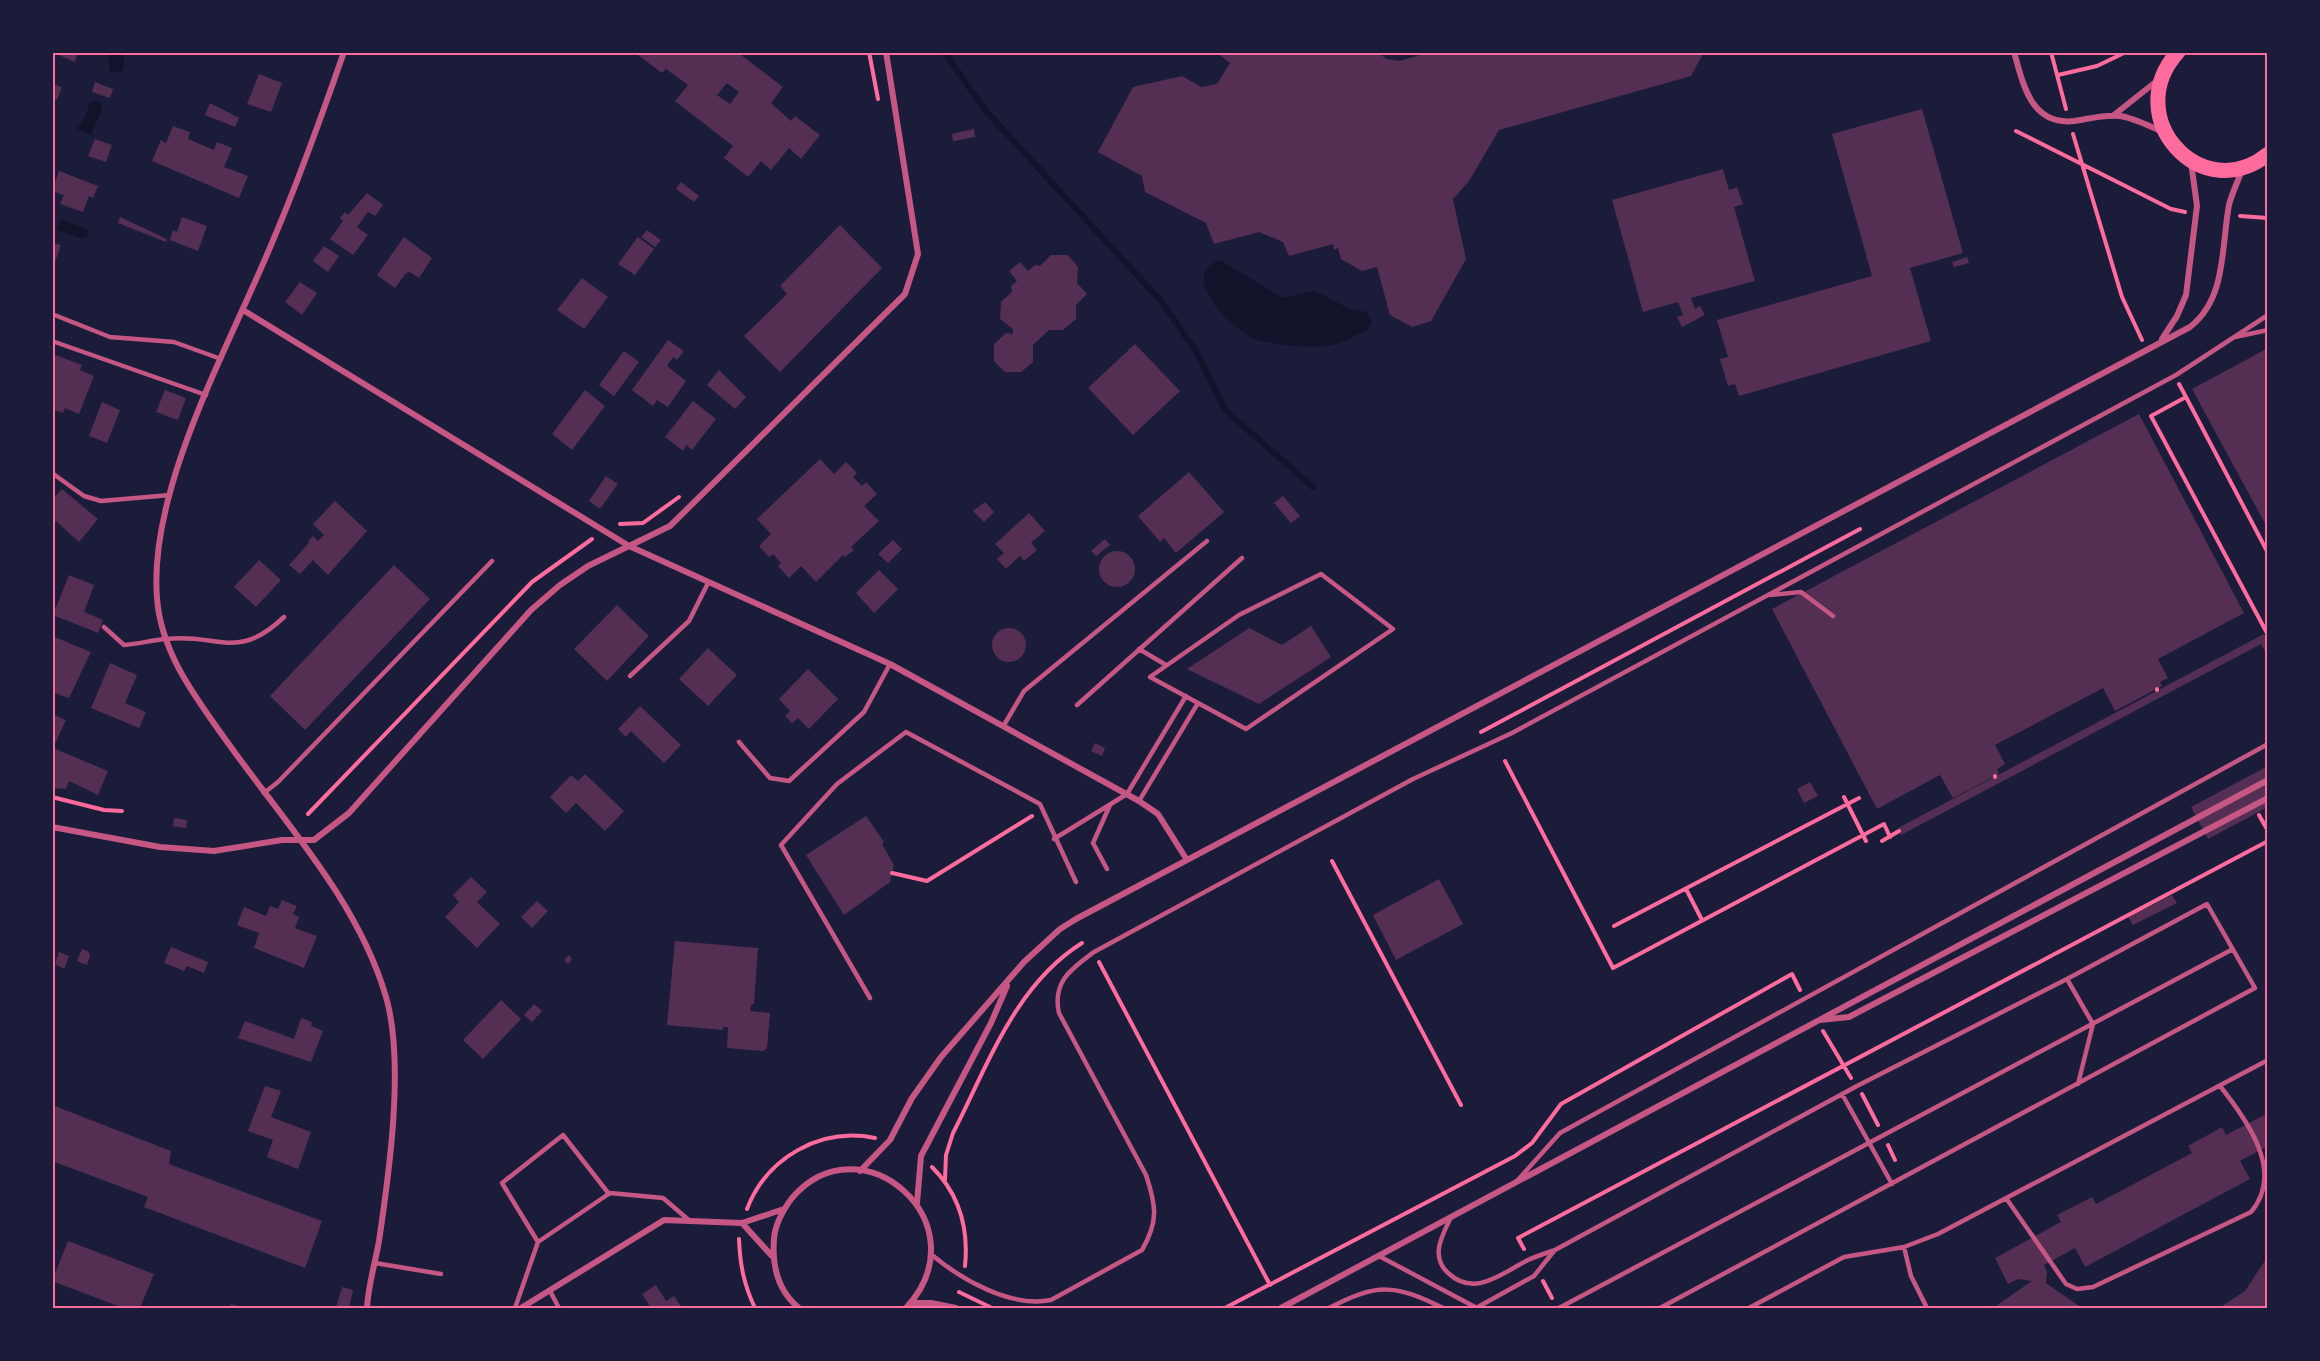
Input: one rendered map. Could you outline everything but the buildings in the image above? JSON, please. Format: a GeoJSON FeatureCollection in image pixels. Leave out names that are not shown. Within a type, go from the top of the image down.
{"type":"FeatureCollection","features":[{"type":"Feature","properties":{"kind":"main road"},"geometry":{"type":"LineString","coordinates":[[2178,52],[2162,76],[2157,105],[2164,132],[2180,153],[2207,167],[2225,170],[2243,167],[2268,154]]}},
{"type":"Feature","properties":{"kind":"street"},"geometry":{"type":"LineString","coordinates":[[344,52],[275,237],[206,395],[170,495],[158,544],[157,597],[160,625],[186,685],[298,839],[352,919],[367,946],[387,1000],[392,1028],[395,1084],[384,1204],[367,1308]]}},
{"type":"Feature","properties":{"kind":"street"},"geometry":{"type":"LineString","coordinates":[[52,827],[188,851],[214,851],[298,839],[314,840],[349,813],[531,610],[560,585],[588,566],[670,526],[905,294],[918,254],[886,52]]}},
{"type":"Feature","properties":{"kind":"street"},"geometry":{"type":"LineString","coordinates":[[2014,52],[2025,91],[2033,106],[2052,119],[2069,122],[2114,116],[2129,118],[2164,132]]}},
{"type":"Feature","properties":{"kind":"street"},"geometry":{"type":"LineString","coordinates":[[2114,116],[2162,76]]}},
{"type":"Feature","properties":{"kind":"street"},"geometry":{"type":"LineString","coordinates":[[2162,340],[2177,316],[2186,295],[2197,206],[2190,160]]}},
{"type":"Feature","properties":{"kind":"street"},"geometry":{"type":"LineString","coordinates":[[860,1171],[890,1140],[912,1098],[940,1057],[1010,981],[1024,962],[1060,929],[2190,327],[2211,302],[2220,274],[2230,204],[2243,167]]}},
{"type":"Feature","properties":{"kind":"street"},"geometry":{"type":"LineString","coordinates":[[243,310],[629,546],[890,664],[1127,794],[1158,814],[1187,860]]}},
{"type":"Feature","properties":{"kind":"street"},"geometry":{"type":"LineString","coordinates":[[1281,1308],[2268,780]]}},
{"type":"Feature","properties":{"kind":"street"},"geometry":{"type":"LineString","coordinates":[[1817,1020],[1849,1017],[2268,798]]}},
{"type":"Feature","properties":{"kind":"street"},"geometry":{"type":"LineString","coordinates":[[917,1204],[921,1156],[991,1023],[1010,981]]}},
{"type":"Feature","properties":{"kind":"street"},"geometry":{"type":"LineString","coordinates":[[799,1308],[792,1302],[778,1281],[772,1256],[774,1231],[784,1209],[800,1190],[820,1176],[844,1170],[860,1171],[889,1179],[907,1192],[917,1204],[930,1232],[932,1255],[927,1276],[908,1306],[954,1308]]}},
{"type":"Feature","properties":{"kind":"street"},"geometry":{"type":"LineString","coordinates":[[521,1308],[664,1220],[742,1223],[784,1209]]}},
{"type":"Feature","properties":{"kind":"street"},"geometry":{"type":"LineString","coordinates":[[742,1223],[772,1256]]}},
{"type":"Feature","properties":{"kind":"lane"},"geometry":{"type":"LineString","coordinates":[[52,314],[110,337],[174,342],[222,359]]}},
{"type":"Feature","properties":{"kind":"lane"},"geometry":{"type":"LineString","coordinates":[[932,1255],[964,1278],[1025,1301],[1051,1300],[1142,1250],[1149,1238],[1154,1224],[1155,1202],[1146,1174],[1059,1013],[1056,1000],[1061,980],[1069,970],[1094,952],[1413,779],[1512,734],[2176,375],[2268,315]]}},
{"type":"Feature","properties":{"kind":"lane"},"geometry":{"type":"LineString","coordinates":[[2235,337],[2268,330]]}},
{"type":"Feature","properties":{"kind":"lane"},"geometry":{"type":"LineString","coordinates":[[52,341],[206,395]]}},
{"type":"Feature","properties":{"kind":"lane"},"geometry":{"type":"LineString","coordinates":[[52,473],[84,495],[101,501],[170,495]]}},
{"type":"Feature","properties":{"kind":"lane"},"geometry":{"type":"LineString","coordinates":[[1004,725],[1024,691],[1207,541]]}},
{"type":"Feature","properties":{"kind":"lane"},"geometry":{"type":"LineString","coordinates":[[1077,705],[1242,558]]}},
{"type":"Feature","properties":{"kind":"lane"},"geometry":{"type":"LineString","coordinates":[[264,793],[278,782],[492,561]]}},
{"type":"Feature","properties":{"kind":"lane"},"geometry":{"type":"LineString","coordinates":[[1321,574],[1393,629],[1246,729],[1150,677],[1166,665],[1239,615],[1321,574]]}},
{"type":"Feature","properties":{"kind":"lane"},"geometry":{"type":"LineString","coordinates":[[630,676],[689,621],[708,583]]}},
{"type":"Feature","properties":{"kind":"lane"},"geometry":{"type":"LineString","coordinates":[[1764,596],[1801,592],[1833,616]]}},
{"type":"Feature","properties":{"kind":"lane"},"geometry":{"type":"LineString","coordinates":[[104,627],[124,645],[166,639],[242,644],[271,629],[284,617]]}},
{"type":"Feature","properties":{"kind":"lane"},"geometry":{"type":"LineString","coordinates":[[1140,649],[1166,665]]}},
{"type":"Feature","properties":{"kind":"lane"},"geometry":{"type":"LineString","coordinates":[[739,742],[770,778],[789,781],[864,712],[890,664]]}},
{"type":"Feature","properties":{"kind":"lane"},"geometry":{"type":"LineString","coordinates":[[1054,839],[1127,794],[1186,696]]}},
{"type":"Feature","properties":{"kind":"lane"},"geometry":{"type":"LineString","coordinates":[[1139,801],[1198,703]]}},
{"type":"Feature","properties":{"kind":"lane"},"geometry":{"type":"LineString","coordinates":[[870,998],[781,845],[837,784],[906,732],[1040,804],[1054,839],[1076,882]]}},
{"type":"Feature","properties":{"kind":"lane"},"geometry":{"type":"LineString","coordinates":[[1517,1181],[1560,1133],[2268,744]]}},
{"type":"Feature","properties":{"kind":"lane"},"geometry":{"type":"LineString","coordinates":[[1107,869],[1093,843],[1110,805]]}},
{"type":"Feature","properties":{"kind":"lane"},"geometry":{"type":"LineString","coordinates":[[1451,1216],[1441,1238],[1438,1256],[1446,1271],[1465,1283],[1488,1282],[1530,1259],[1555,1250],[1842,1094],[2067,979],[2206,904],[2255,988],[1660,1308]]}},
{"type":"Feature","properties":{"kind":"lane"},"geometry":{"type":"LineString","coordinates":[[1557,1307],[1871,1143],[2233,949]]}},
{"type":"Feature","properties":{"kind":"lane"},"geometry":{"type":"LineString","coordinates":[[2067,979],[2093,1024],[2078,1084]]}},
{"type":"Feature","properties":{"kind":"lane"},"geometry":{"type":"LineString","coordinates":[[1749,1308],[1844,1257],[1904,1247],[1938,1234],[2268,1060]]}},
{"type":"Feature","properties":{"kind":"lane"},"geometry":{"type":"LineString","coordinates":[[2006,1198],[2066,1284],[2078,1289],[2093,1287],[2251,1212],[2260,1200],[2266,1184],[2264,1162],[2240,1112],[2220,1086]]}},
{"type":"Feature","properties":{"kind":"lane"},"geometry":{"type":"LineString","coordinates":[[1842,1094],[1892,1184]]}},
{"type":"Feature","properties":{"kind":"lane"},"geometry":{"type":"LineString","coordinates":[[538,1242],[502,1183],[563,1136],[609,1194]]}},
{"type":"Feature","properties":{"kind":"lane"},"geometry":{"type":"LineString","coordinates":[[515,1308],[538,1242],[609,1194],[663,1198],[690,1221]]}},
{"type":"Feature","properties":{"kind":"lane"},"geometry":{"type":"LineString","coordinates":[[1904,1247],[1911,1276],[1927,1308]]}},
{"type":"Feature","properties":{"kind":"lane"},"geometry":{"type":"LineString","coordinates":[[1379,1256],[1476,1308],[1534,1276],[1555,1250]]}},
{"type":"Feature","properties":{"kind":"lane"},"geometry":{"type":"LineString","coordinates":[[375,1263],[441,1274]]}},
{"type":"Feature","properties":{"kind":"lane"},"geometry":{"type":"LineString","coordinates":[[1329,1308],[1371,1291],[1394,1290],[1417,1292],[1449,1308]]}},
{"type":"Feature","properties":{"kind":"lane"},"geometry":{"type":"LineString","coordinates":[[550,1291],[559,1308]]}},
{"type":"Feature","properties":{"kind":"lane"},"geometry":{"type":"LineString","coordinates":[[1412,1293],[1443,1308]]}},
{"type":"Feature","properties":{"kind":"path"},"geometry":{"type":"LineString","coordinates":[[868,52],[880,108]]}},
{"type":"Feature","properties":{"kind":"path"},"geometry":{"type":"LineString","coordinates":[[2051,52],[2069,122],[2122,297],[2147,350]]}},
{"type":"Feature","properties":{"kind":"path"},"geometry":{"type":"LineString","coordinates":[[2058,75],[2097,66],[2126,52]]}},
{"type":"Feature","properties":{"kind":"path"},"geometry":{"type":"LineString","coordinates":[[2016,131],[2081,161],[2171,209],[2181,211]]}},
{"type":"Feature","properties":{"kind":"path"},"geometry":{"type":"LineString","coordinates":[[2240,216],[2268,218]]}},
{"type":"Feature","properties":{"kind":"path"},"geometry":{"type":"LineString","coordinates":[[2176,375],[2268,553]]}},
{"type":"Feature","properties":{"kind":"path"},"geometry":{"type":"LineString","coordinates":[[2186,398],[2151,416],[2267,636]]}},
{"type":"Feature","properties":{"kind":"path"},"geometry":{"type":"LineString","coordinates":[[308,814],[532,582],[566,555],[604,531],[620,524],[644,523],[680,495]]}},
{"type":"Feature","properties":{"kind":"path"},"geometry":{"type":"LineString","coordinates":[[1505,761],[1613,968],[1884,824],[1890,837]]}},
{"type":"Feature","properties":{"kind":"path"},"geometry":{"type":"LineString","coordinates":[[52,797],[104,810],[122,811]]}},
{"type":"Feature","properties":{"kind":"path"},"geometry":{"type":"LineString","coordinates":[[1844,797],[1866,840]]}},
{"type":"Feature","properties":{"kind":"path"},"geometry":{"type":"LineString","coordinates":[[1614,926],[1859,798]]}},
{"type":"Feature","properties":{"kind":"path"},"geometry":{"type":"LineString","coordinates":[[892,873],[927,881],[1030,816],[1045,816]]}},
{"type":"Feature","properties":{"kind":"path"},"geometry":{"type":"LineString","coordinates":[[1882,841],[1899,831]]}},
{"type":"Feature","properties":{"kind":"path"},"geometry":{"type":"LineString","coordinates":[[1530,1259],[1518,1238],[2268,841]]}},
{"type":"Feature","properties":{"kind":"path"},"geometry":{"type":"LineString","coordinates":[[1332,861],[1461,1105]]}},
{"type":"Feature","properties":{"kind":"path"},"geometry":{"type":"LineString","coordinates":[[1686,889],[1702,920]]}},
{"type":"Feature","properties":{"kind":"path"},"geometry":{"type":"LineString","coordinates":[[1094,952],[1270,1285]]}},
{"type":"Feature","properties":{"kind":"path"},"geometry":{"type":"LineString","coordinates":[[755,1308],[745,1287],[740,1263],[742,1223],[753,1194],[772,1168],[798,1149],[827,1137],[859,1134],[890,1140]]}},
{"type":"Feature","properties":{"kind":"path"},"geometry":{"type":"LineString","coordinates":[[921,1156],[945,1180],[961,1210],[968,1244],[964,1278],[954,1308]]}},
{"type":"Feature","properties":{"kind":"path"},"geometry":{"type":"LineString","coordinates":[[1537,1271],[1557,1307]]}},
{"type":"Feature","properties":{"kind":"path"},"geometry":{"type":"LineString","coordinates":[[959,1292],[992,1308]]}},
{"type":"Feature","properties":{"kind":"shaded area"},"geometry":{"type":"Polygon","coordinates":[[[108,53],[123,53],[124,68],[121,72],[110,71],[108,53]]]}},
{"type":"Feature","properties":{"kind":"shaded area"},"geometry":{"type":"Polygon","coordinates":[[[100,102],[102,109],[91,135],[77,129],[90,103],[100,102]]]}},
{"type":"Feature","properties":{"kind":"shaded area"},"geometry":{"type":"Polygon","coordinates":[[[61,219],[87,229],[88,236],[83,239],[57,230],[61,219]]]}},
{"type":"Feature","properties":{"kind":"shaded area"},"geometry":{"type":"Polygon","coordinates":[[[1220,260],[1282,298],[1315,291],[1350,309],[1366,312],[1372,321],[1367,330],[1328,346],[1293,346],[1258,340],[1248,335],[1224,315],[1213,303],[1206,290],[1204,278],[1208,268],[1220,260]]]}},
{"type":"Feature","properties":{"kind":"waterway"},"geometry":{"type":"LineString","coordinates":[[944,52],[986,111],[1161,301],[1196,351],[1225,410],[1313,487]]}}]}
